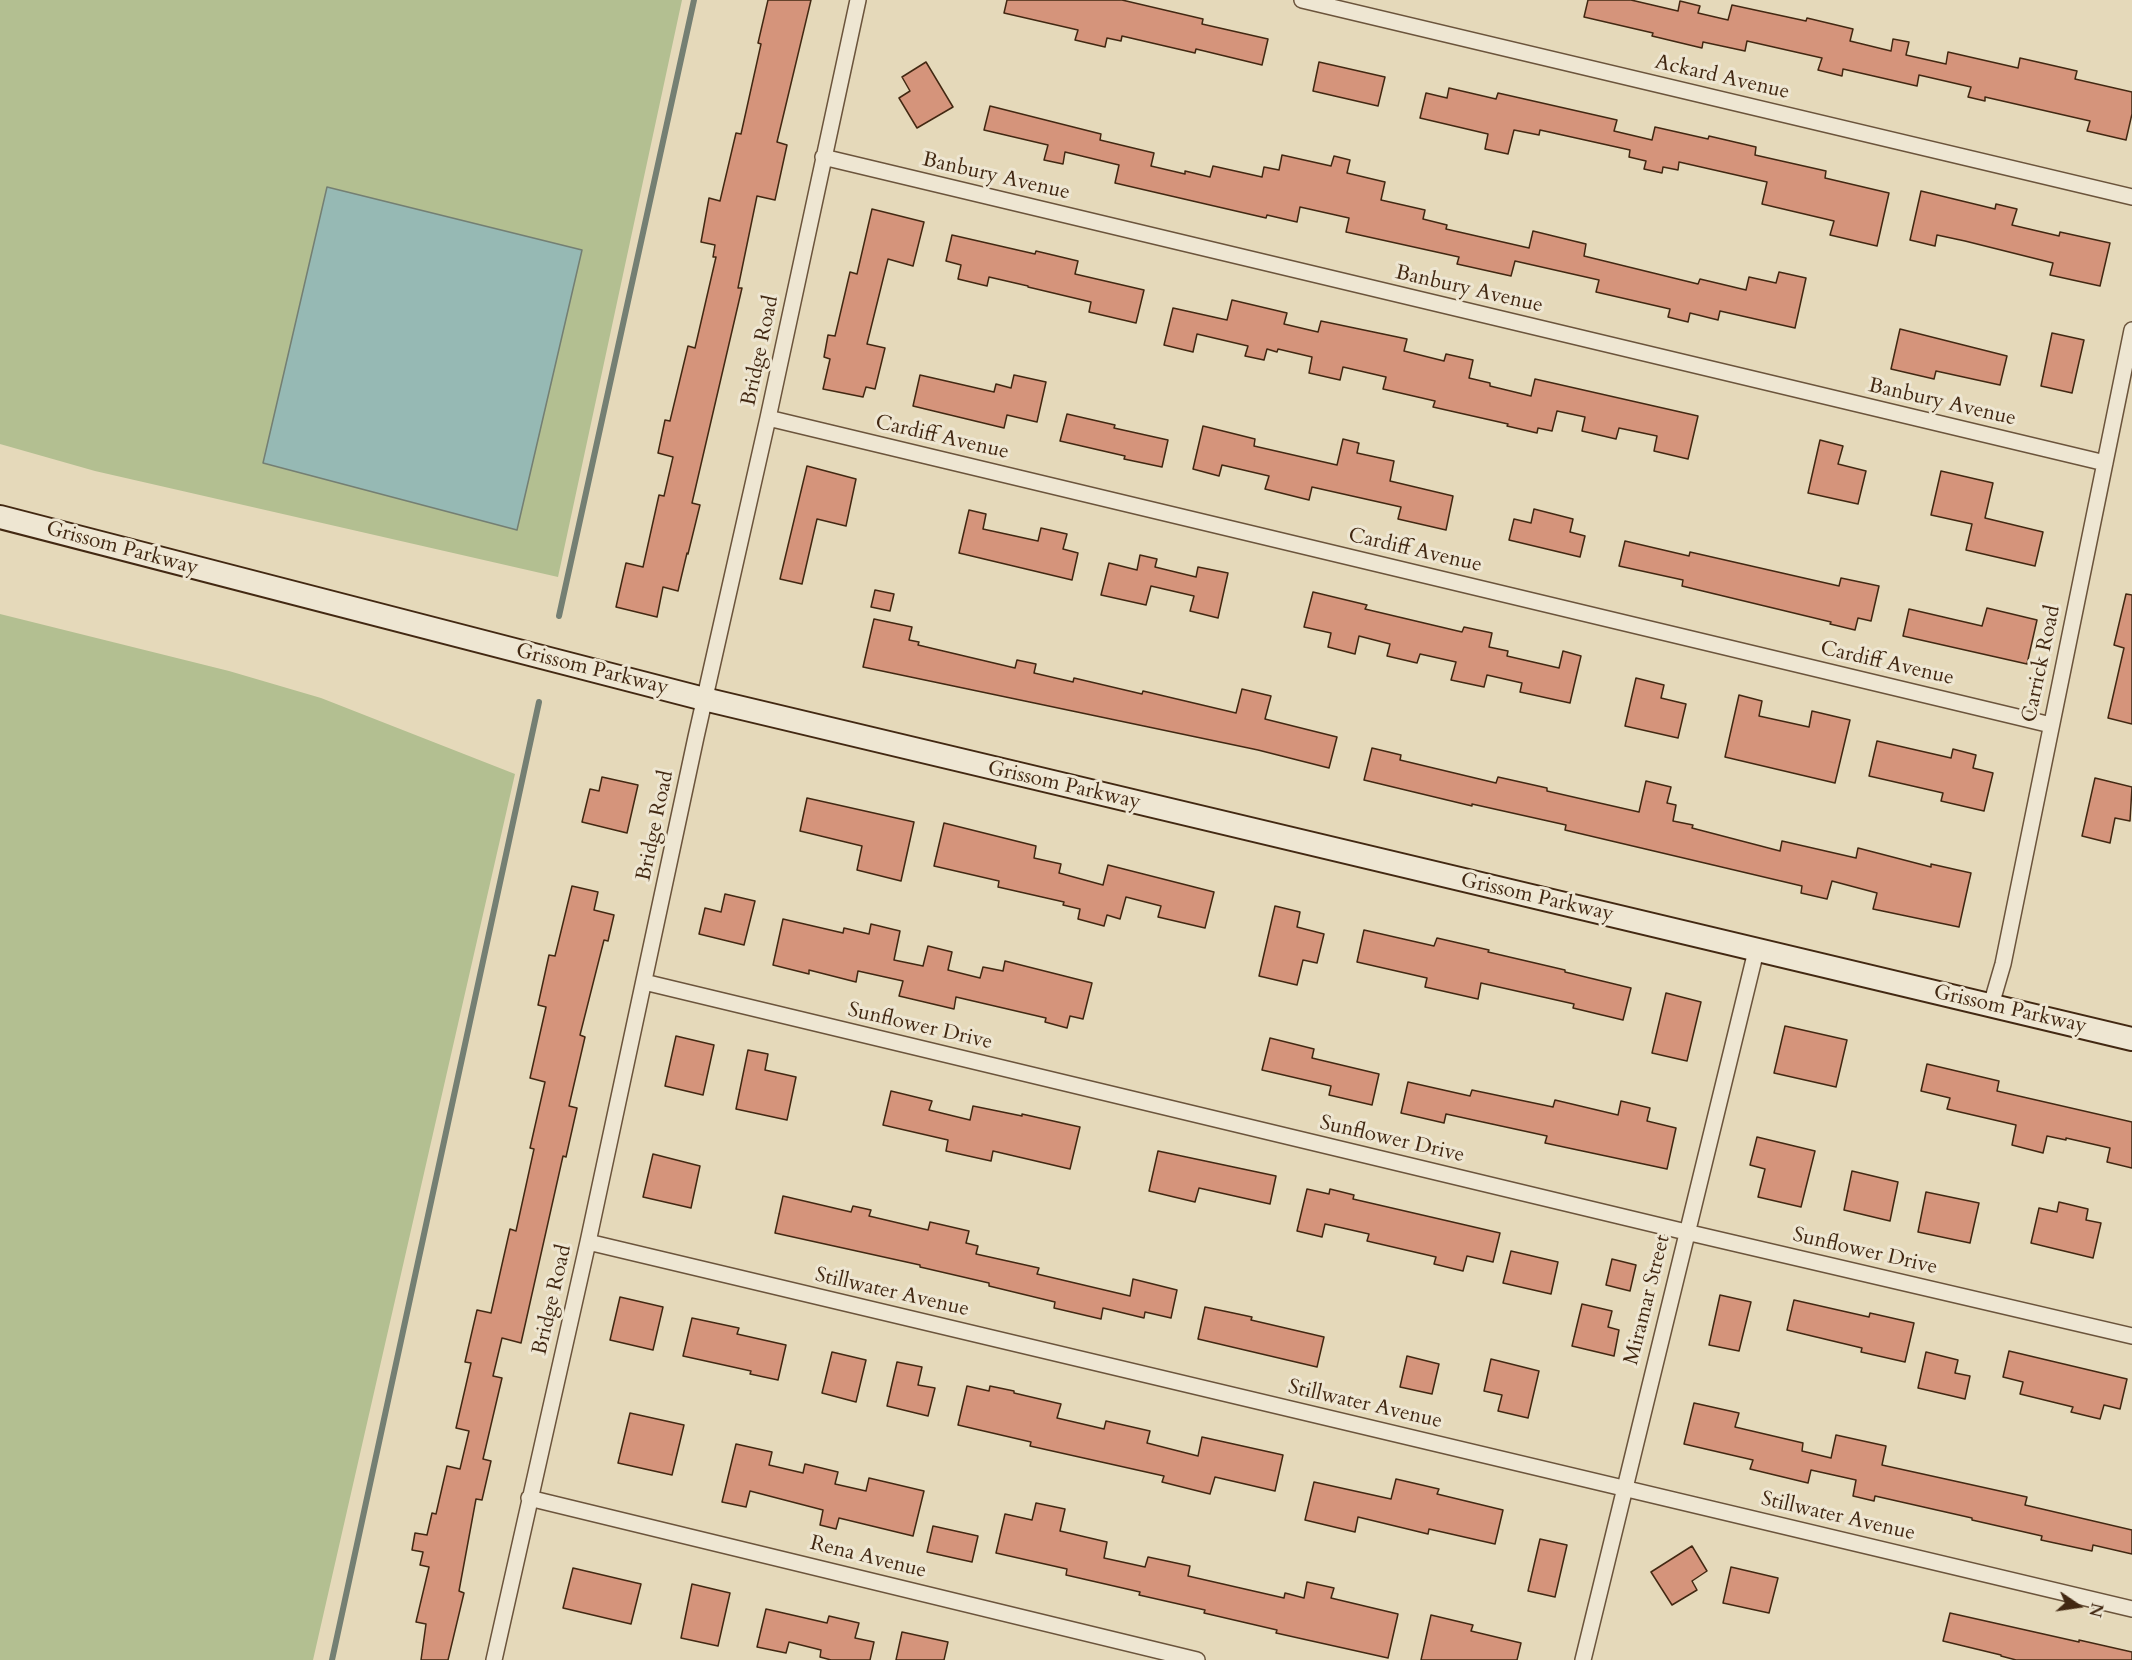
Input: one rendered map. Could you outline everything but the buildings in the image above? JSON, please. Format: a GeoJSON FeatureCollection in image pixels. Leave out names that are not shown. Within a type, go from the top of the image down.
{"type":"FeatureCollection","features":[{"type":"Feature","properties":{"kind":"main road","name":"Grissom Parkway"},"geometry":{"type":"LineString","coordinates":[[0,517],[704,699],[2132,1039]]}},
{"type":"Feature","properties":{"kind":"street","name":"Bridge Road"},"geometry":{"type":"LineString","coordinates":[[494,1660],[588,1242],[704,699],[768,418],[858,0]]}},
{"type":"Feature","properties":{"kind":"street","name":"Ackard Avenue"},"geometry":{"type":"LineString","coordinates":[[1302,0],[2132,197]]}},
{"type":"Feature","properties":{"kind":"street","name":"Banbury Avenue"},"geometry":{"type":"LineString","coordinates":[[824,157],[2105,463]]}},
{"type":"Feature","properties":{"kind":"street","name":"Carrick Road"},"geometry":{"type":"LineString","coordinates":[[1991,1005],[2003,964],[2132,330]]}},
{"type":"Feature","properties":{"kind":"street","name":"Cardiff Avenue"},"geometry":{"type":"LineString","coordinates":[[768,418],[2051,725]]}},
{"type":"Feature","properties":{"kind":"street","name":"Miramar Street"},"geometry":{"type":"LineString","coordinates":[[1583,1660],[1756,951]]}},
{"type":"Feature","properties":{"kind":"street","name":"Sunflower Drive"},"geometry":{"type":"LineString","coordinates":[[644,982],[1686,1232],[2132,1336]]}},
{"type":"Feature","properties":{"kind":"street","name":"Stillwater Avenue"},"geometry":{"type":"LineString","coordinates":[[588,1242],[2132,1609]]}},
{"type":"Feature","properties":{"kind":"street","name":"Rena Avenue"},"geometry":{"type":"LineString","coordinates":[[529,1498],[1197,1660]]}},
{"type":"Feature","properties":{"kind":"green space"},"geometry":{"type":"Polygon","coordinates":[[[0,0],[682,0],[558,577],[95,471],[0,444],[0,0]]]}},
{"type":"Feature","properties":{"kind":"green space"},"geometry":{"type":"Polygon","coordinates":[[[0,614],[229,671],[321,698],[515,774],[313,1660],[0,1660],[0,614]]]}},
{"type":"Feature","properties":{"kind":"water"},"geometry":{"type":"Polygon","coordinates":[[[327,187],[582,250],[517,530],[263,463],[327,187]]]}},
{"type":"Feature","properties":{"kind":"waterway"},"geometry":{"type":"LineString","coordinates":[[559,616],[694,0]]}},
{"type":"Feature","properties":{"kind":"waterway"},"geometry":{"type":"LineString","coordinates":[[332,1660],[539,702]]}}]}
